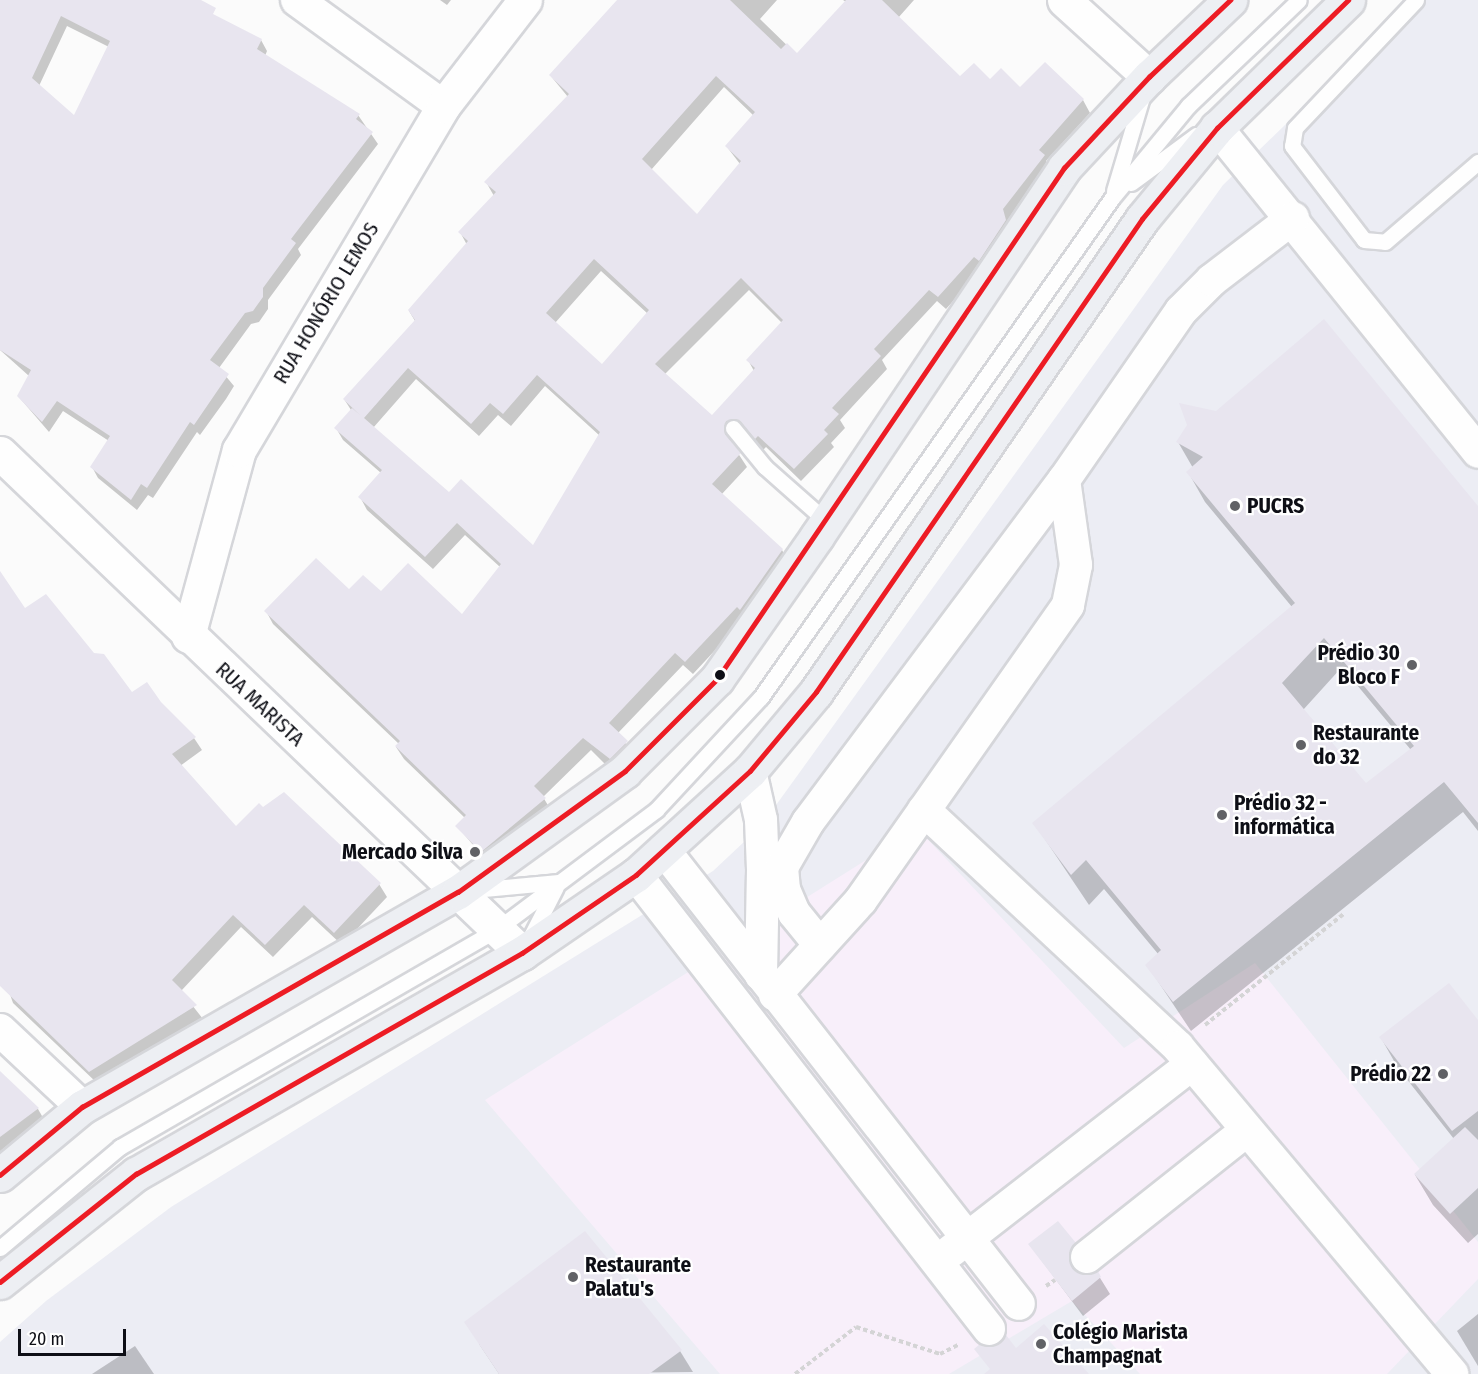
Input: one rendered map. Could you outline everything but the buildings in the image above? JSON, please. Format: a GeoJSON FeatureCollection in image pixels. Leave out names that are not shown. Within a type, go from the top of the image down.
{"type":"FeatureCollection","features":[{"type":"Feature","properties":{"kind":"main road"},"geometry":{"type":"LineString","coordinates":[[0,1175],[82,1107],[458,892],[625,771],[717,679],[1064,168],[1149,77],[1230,0]]}},
{"type":"Feature","properties":{"kind":"main road"},"geometry":{"type":"LineString","coordinates":[[0,1282],[136,1174],[522,953],[636,875],[750,771],[816,692],[1142,219],[1217,128],[1348,0]]}},
{"type":"Feature","properties":{"kind":"street"},"geometry":{"type":"LineString","coordinates":[[297,0],[443,106]]}},
{"type":"Feature","properties":{"kind":"street","name":"RUA HONÓRIO LEMOS"},"geometry":{"type":"LineString","coordinates":[[188,636],[239,450],[443,106],[525,0]]}},
{"type":"Feature","properties":{"kind":"street"},"geometry":{"type":"LineString","coordinates":[[1064,0],[1149,77]]}},
{"type":"Feature","properties":{"kind":"street"},"geometry":{"type":"LineString","coordinates":[[1217,128],[1293,218],[1478,452]]}},
{"type":"Feature","properties":{"kind":"street"},"geometry":{"type":"LineString","coordinates":[[820,945],[794,913],[784,890],[782,867],[791,848],[1064,480],[1181,311],[1212,280],[1293,218]]}},
{"type":"Feature","properties":{"kind":"street","name":"RUA MARISTA"},"geometry":{"type":"LineString","coordinates":[[0,453],[188,636],[522,953]]}},
{"type":"Feature","properties":{"kind":"street"},"geometry":{"type":"LineString","coordinates":[[768,985],[820,945],[861,900],[1068,605],[1076,565],[1064,480]]}},
{"type":"Feature","properties":{"kind":"street"},"geometry":{"type":"LineString","coordinates":[[750,771],[761,819],[768,985]]}},
{"type":"Feature","properties":{"kind":"street"},"geometry":{"type":"LineString","coordinates":[[924,810],[1185,1056],[1452,1374]]}},
{"type":"Feature","properties":{"kind":"street"},"geometry":{"type":"LineString","coordinates":[[664,850],[1019,1304]]}},
{"type":"Feature","properties":{"kind":"street"},"geometry":{"type":"LineString","coordinates":[[636,875],[989,1329]]}},
{"type":"Feature","properties":{"kind":"street"},"geometry":{"type":"LineString","coordinates":[[710,971],[740,947]]}},
{"type":"Feature","properties":{"kind":"street"},"geometry":{"type":"LineString","coordinates":[[0,1030],[82,1107]]}},
{"type":"Feature","properties":{"kind":"street"},"geometry":{"type":"LineString","coordinates":[[936,1262],[1185,1056]]}},
{"type":"Feature","properties":{"kind":"street"},"geometry":{"type":"LineString","coordinates":[[1087,1257],[1247,1130]]}},
{"type":"Feature","properties":{"kind":"lane"},"geometry":{"type":"LineString","coordinates":[[0,1248],[120,1147],[497,929],[656,810],[761,697],[1112,198],[1188,106],[1299,0]]}},
{"type":"Feature","properties":{"kind":"lane"},"geometry":{"type":"LineString","coordinates":[[1416,0],[1295,128],[1292,146],[1364,240],[1385,242],[1478,162]]}},
{"type":"Feature","properties":{"kind":"lane"},"geometry":{"type":"LineString","coordinates":[[1112,198],[1149,77]]}},
{"type":"Feature","properties":{"kind":"lane"},"geometry":{"type":"LineString","coordinates":[[1112,198],[1248,97]]}},
{"type":"Feature","properties":{"kind":"lane"},"geometry":{"type":"LineString","coordinates":[[733,428],[765,467],[826,521]]}},
{"type":"Feature","properties":{"kind":"lane"},"geometry":{"type":"LineString","coordinates":[[458,892],[559,882]]}},
{"type":"Feature","properties":{"kind":"lane"},"geometry":{"type":"LineString","coordinates":[[522,953],[559,882]]}},
{"type":"Feature","properties":{"kind":"path"},"geometry":{"type":"LineString","coordinates":[[1185,1056],[1345,913]]}},
{"type":"Feature","properties":{"kind":"path"},"geometry":{"type":"LineString","coordinates":[[1019,1304],[1055,1280]]}},
{"type":"Feature","properties":{"kind":"path"},"geometry":{"type":"LineString","coordinates":[[795,1374],[856,1327],[940,1354],[989,1329]]}},
{"type":"Feature","properties":{"kind":"shaded area","name":"PUCRS"},"geometry":{"type":"Polygon","coordinates":[[[1414,0],[1478,0],[1478,1374],[0,1374],[0,1342],[46,1301],[171,1207],[713,871],[761,826],[1223,185],[1414,0]]]}},
{"type":"Feature","properties":{"kind":"shaded area"},"geometry":{"type":"Polygon","coordinates":[[[917,828],[1124,1048],[1255,963],[1478,1242],[1478,1279],[1387,1374],[1140,1374],[1072,1301],[949,1374],[720,1374],[485,1100],[917,828]]]}},
{"type":"Feature","properties":{"kind":"transit line"},"geometry":{"type":"LineString","coordinates":[[0,1175],[82,1107],[458,892],[625,771],[717,679],[1064,168],[1149,77],[1230,0]]}},
{"type":"Feature","properties":{"kind":"transit line"},"geometry":{"type":"LineString","coordinates":[[0,1282],[136,1174],[522,953],[636,875],[750,771],[816,692],[1142,219],[1217,128],[1348,0]]}},
{"type":"Feature","properties":{"kind":"place","name":"PUCRS"},"geometry":{"type":"Point","coordinates":[1235,506]}},
{"type":"Feature","properties":{"kind":"place","name":"Prédio 30 Bloco F"},"geometry":{"type":"Point","coordinates":[1412,665]}},
{"type":"Feature","properties":{"kind":"place","name":"Restaurante do 32"},"geometry":{"type":"Point","coordinates":[1301,745]}},
{"type":"Feature","properties":{"kind":"place","name":"Prédio 32 - informática"},"geometry":{"type":"Point","coordinates":[1222,815]}},
{"type":"Feature","properties":{"kind":"place","name":"Mercado Silva"},"geometry":{"type":"Point","coordinates":[475,852]}},
{"type":"Feature","properties":{"kind":"place","name":"Prédio 22"},"geometry":{"type":"Point","coordinates":[1443,1074]}},
{"type":"Feature","properties":{"kind":"place","name":"Restaurante Palatu's"},"geometry":{"type":"Point","coordinates":[573,1277]}},
{"type":"Feature","properties":{"kind":"place","name":"Colégio Marista Champagnat"},"geometry":{"type":"Point","coordinates":[1041,1344]}}]}
